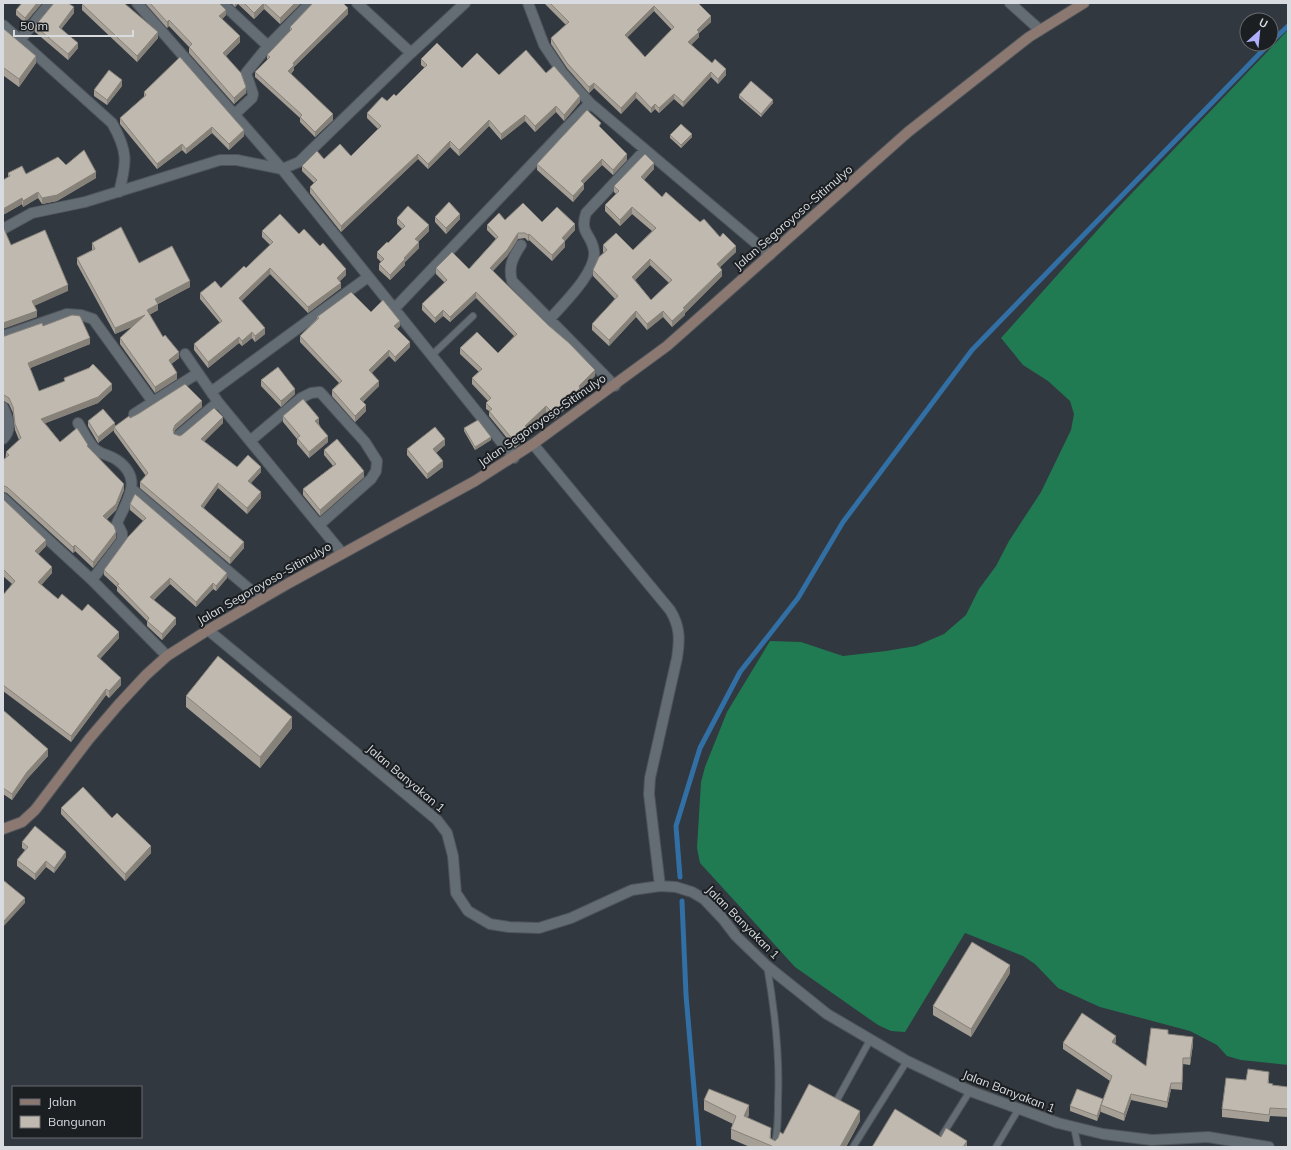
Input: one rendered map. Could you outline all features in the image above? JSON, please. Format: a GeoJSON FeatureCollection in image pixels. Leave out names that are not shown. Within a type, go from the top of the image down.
{"type":"FeatureCollection","features":[{"type":"Feature","properties":{"kind":"main road","name":"Jalan Segoroyoso-Sitimulyo"},"geometry":{"type":"LineString","coordinates":[[3,829],[22,822],[35,810],[88,739],[146,675],[167,656],[261,599],[475,481],[514,458],[534,444],[615,386],[667,346],[908,132],[1040,30],[1084,3]]}},
{"type":"Feature","properties":{"kind":"street"},"geometry":{"type":"LineString","coordinates":[[20,40],[50,3]]}},
{"type":"Feature","properties":{"kind":"street"},"geometry":{"type":"LineString","coordinates":[[137,3],[282,169],[514,458]]}},
{"type":"Feature","properties":{"kind":"street"},"geometry":{"type":"LineString","coordinates":[[222,3],[268,46]]}},
{"type":"Feature","properties":{"kind":"street"},"geometry":{"type":"LineString","coordinates":[[235,114],[252,98],[253,94],[246,73],[268,46],[310,3]]}},
{"type":"Feature","properties":{"kind":"street"},"geometry":{"type":"LineString","coordinates":[[357,3],[411,53]]}},
{"type":"Feature","properties":{"kind":"street"},"geometry":{"type":"LineString","coordinates":[[3,229],[32,213],[76,204],[220,160],[237,160],[282,169],[299,162],[411,53],[465,3]]}},
{"type":"Feature","properties":{"kind":"street"},"geometry":{"type":"LineString","coordinates":[[528,3],[544,45],[562,72],[590,103],[770,255]]}},
{"type":"Feature","properties":{"kind":"street"},"geometry":{"type":"LineString","coordinates":[[1010,3],[1040,30]]}},
{"type":"Feature","properties":{"kind":"street"},"geometry":{"type":"LineString","coordinates":[[3,25],[112,124],[122,141],[126,166],[118,192]]}},
{"type":"Feature","properties":{"kind":"street"},"geometry":{"type":"LineString","coordinates":[[394,309],[590,103]]}},
{"type":"Feature","properties":{"kind":"street"},"geometry":{"type":"LineString","coordinates":[[549,320],[584,279],[594,262],[594,250],[584,232],[583,222],[586,213],[646,150]]}},
{"type":"Feature","properties":{"kind":"street"},"geometry":{"type":"LineString","coordinates":[[521,244],[511,260],[510,271],[512,281],[615,386]]}},
{"type":"Feature","properties":{"kind":"street"},"geometry":{"type":"LineString","coordinates":[[211,392],[368,277]]}},
{"type":"Feature","properties":{"kind":"street"},"geometry":{"type":"LineString","coordinates":[[3,336],[68,314],[81,315],[93,320],[153,402]]}},
{"type":"Feature","properties":{"kind":"street"},"geometry":{"type":"LineString","coordinates":[[185,354],[218,402],[342,553]]}},
{"type":"Feature","properties":{"kind":"street"},"geometry":{"type":"LineString","coordinates":[[134,414],[198,373]]}},
{"type":"Feature","properties":{"kind":"street"},"geometry":{"type":"LineString","coordinates":[[250,441],[302,398],[311,393],[320,392],[365,442],[377,460],[376,471],[364,487],[319,525]]}},
{"type":"Feature","properties":{"kind":"street"},"geometry":{"type":"LineString","coordinates":[[179,435],[218,402]]}},
{"type":"Feature","properties":{"kind":"street"},"geometry":{"type":"LineString","coordinates":[[3,407],[9,426],[8,433],[3,439]]}},
{"type":"Feature","properties":{"kind":"street"},"geometry":{"type":"LineString","coordinates":[[78,422],[94,448],[103,454],[115,458],[124,465],[131,477],[132,489],[128,502],[117,523],[122,533],[122,540],[92,580]]}},
{"type":"Feature","properties":{"kind":"street"},"geometry":{"type":"LineString","coordinates":[[534,444],[670,610],[678,623],[680,639],[677,658],[650,778],[649,794],[660,886]]}},
{"type":"Feature","properties":{"kind":"street"},"geometry":{"type":"LineString","coordinates":[[132,489],[261,599]]}},
{"type":"Feature","properties":{"kind":"street"},"geometry":{"type":"LineString","coordinates":[[3,498],[92,580],[167,656]]}},
{"type":"Feature","properties":{"kind":"street","name":"Jalan Banyakan 1"},"geometry":{"type":"LineString","coordinates":[[208,630],[437,820],[447,833],[453,856],[456,893],[468,911],[490,924],[508,927],[539,928],[571,918],[632,890],[660,886],[676,887],[692,892],[704,900],[767,966],[827,1014],[906,1061],[970,1091],[1018,1110],[1103,1134],[1152,1140],[1208,1137],[1269,1147]]}},
{"type":"Feature","properties":{"kind":"lane"},"geometry":{"type":"LineString","coordinates":[[431,356],[473,316]]}},
{"type":"Feature","properties":{"kind":"lane"},"geometry":{"type":"LineString","coordinates":[[767,966],[775,1013],[779,1081],[777,1134],[774,1147]]}},
{"type":"Feature","properties":{"kind":"lane"},"geometry":{"type":"LineString","coordinates":[[837,1100],[870,1040]]}},
{"type":"Feature","properties":{"kind":"lane"},"geometry":{"type":"LineString","coordinates":[[853,1147],[906,1061]]}},
{"type":"Feature","properties":{"kind":"lane"},"geometry":{"type":"LineString","coordinates":[[940,1139],[970,1091]]}},
{"type":"Feature","properties":{"kind":"lane"},"geometry":{"type":"LineString","coordinates":[[996,1147],[1018,1110]]}},
{"type":"Feature","properties":{"kind":"lane"},"geometry":{"type":"LineString","coordinates":[[1074,1127],[1078,1147]]}},
{"type":"Feature","properties":{"kind":"green space"},"geometry":{"type":"Polygon","coordinates":[[[1288,30],[1288,1065],[1241,1060],[1227,1056],[1217,1045],[1190,1031],[1100,1007],[1058,988],[1035,964],[1023,956],[965,933],[905,1032],[891,1031],[878,1025],[795,967],[700,863],[697,848],[701,782],[705,767],[727,712],[770,641],[801,642],[843,656],[886,651],[916,646],[944,634],[966,615],[979,589],[996,566],[1009,541],[1041,492],[1071,430],[1074,414],[1070,401],[1048,381],[1023,365],[1001,338],[1111,215],[1267,52],[1279,52],[1279,39],[1288,30]]]}},
{"type":"Feature","properties":{"kind":"building"},"geometry":{"type":"Polygon","coordinates":[[[22,3],[37,3],[25,18],[16,10],[22,3]]]}},
{"type":"Feature","properties":{"kind":"building"},"geometry":{"type":"Polygon","coordinates":[[[54,3],[68,3],[74,7],[59,27],[78,43],[68,54],[35,26],[54,3]]]}},
{"type":"Feature","properties":{"kind":"building"},"geometry":{"type":"Polygon","coordinates":[[[124,3],[158,32],[137,56],[82,4],[124,3]]]}},
{"type":"Feature","properties":{"kind":"building"},"geometry":{"type":"Polygon","coordinates":[[[150,3],[219,3],[226,10],[219,16],[240,36],[223,53],[241,73],[246,87],[234,98],[189,47],[192,44],[169,20],[167,22],[150,3]]]}},
{"type":"Feature","properties":{"kind":"building"},"geometry":{"type":"Polygon","coordinates":[[[244,3],[264,3],[254,13],[244,3]]]}},
{"type":"Feature","properties":{"kind":"building"},"geometry":{"type":"Polygon","coordinates":[[[264,3],[295,3],[280,18],[264,3]]]}},
{"type":"Feature","properties":{"kind":"building"},"geometry":{"type":"Polygon","coordinates":[[[313,3],[343,3],[348,8],[293,63],[294,65],[288,71],[333,114],[315,132],[300,117],[302,115],[255,72],[270,57],[267,55],[292,29],[290,27],[313,3]]]}},
{"type":"Feature","properties":{"kind":"building"},"geometry":{"type":"Polygon","coordinates":[[[550,3],[698,3],[711,16],[697,30],[699,32],[688,42],[712,63],[715,59],[726,69],[718,79],[711,72],[683,102],[674,94],[659,108],[655,104],[651,108],[636,92],[621,108],[594,83],[589,87],[567,63],[551,38],[569,22],[550,3]],[[654,6],[625,35],[645,57],[674,27],[654,6]]]}},
{"type":"Feature","properties":{"kind":"building"},"geometry":{"type":"Polygon","coordinates":[[[4,29],[36,56],[19,79],[4,68],[3,69],[4,29]]]}},
{"type":"Feature","properties":{"kind":"building"},"geometry":{"type":"Polygon","coordinates":[[[437,43],[462,68],[477,53],[499,75],[526,50],[546,73],[554,66],[580,96],[564,115],[556,106],[535,126],[525,115],[501,134],[489,120],[459,150],[450,141],[428,164],[418,154],[341,226],[310,187],[317,180],[302,166],[317,151],[324,159],[340,144],[351,156],[381,126],[367,113],[382,97],[387,101],[394,94],[396,96],[427,65],[421,59],[437,43]]]}},
{"type":"Feature","properties":{"kind":"building"},"geometry":{"type":"Polygon","coordinates":[[[180,57],[244,130],[229,144],[212,127],[186,149],[182,144],[157,164],[120,118],[146,95],[144,92],[180,57]]]}},
{"type":"Feature","properties":{"kind":"building"},"geometry":{"type":"Polygon","coordinates":[[[109,70],[122,80],[107,100],[94,90],[109,70]]]}},
{"type":"Feature","properties":{"kind":"building"},"geometry":{"type":"Polygon","coordinates":[[[751,81],[773,100],[761,114],[739,95],[751,81]]]}},
{"type":"Feature","properties":{"kind":"building"},"geometry":{"type":"Polygon","coordinates":[[[587,110],[601,123],[599,126],[627,154],[613,170],[602,159],[581,181],[584,184],[573,196],[537,164],[587,110]]]}},
{"type":"Feature","properties":{"kind":"building"},"geometry":{"type":"Polygon","coordinates":[[[681,124],[692,134],[681,145],[670,135],[681,124]]]}},
{"type":"Feature","properties":{"kind":"building"},"geometry":{"type":"Polygon","coordinates":[[[84,150],[96,172],[57,195],[42,198],[38,192],[23,201],[22,198],[3,209],[3,180],[10,176],[8,173],[22,166],[26,174],[58,157],[66,165],[84,150]]]}},
{"type":"Feature","properties":{"kind":"building"},"geometry":{"type":"Polygon","coordinates":[[[645,154],[654,163],[641,177],[662,197],[666,192],[700,222],[704,219],[720,237],[723,233],[736,246],[717,264],[722,270],[683,308],[685,309],[672,321],[663,311],[647,324],[636,311],[609,340],[592,324],[618,296],[593,270],[599,257],[607,250],[603,245],[616,233],[633,250],[656,228],[632,207],[620,220],[605,205],[619,191],[614,186],[645,154]],[[650,259],[632,277],[651,300],[672,280],[650,259]]]}},
{"type":"Feature","properties":{"kind":"building"},"geometry":{"type":"Polygon","coordinates":[[[449,202],[460,214],[446,228],[435,217],[449,202]]]}},
{"type":"Feature","properties":{"kind":"building"},"geometry":{"type":"Polygon","coordinates":[[[523,203],[542,222],[557,207],[575,224],[562,238],[565,241],[552,255],[529,234],[518,233],[507,250],[490,268],[548,325],[569,343],[595,370],[579,386],[580,388],[554,414],[546,406],[525,426],[529,430],[515,442],[489,411],[492,409],[486,403],[491,398],[472,378],[482,369],[460,348],[477,332],[498,353],[517,334],[476,292],[450,317],[443,310],[435,318],[422,304],[447,280],[436,268],[452,252],[469,269],[498,237],[487,225],[499,213],[505,220],[523,203]]]}},
{"type":"Feature","properties":{"kind":"building"},"geometry":{"type":"Polygon","coordinates":[[[408,206],[429,225],[415,239],[419,242],[390,275],[379,264],[384,259],[377,252],[405,226],[397,218],[408,206]]]}},
{"type":"Feature","properties":{"kind":"building"},"geometry":{"type":"Polygon","coordinates":[[[280,214],[299,234],[304,229],[320,246],[323,243],[346,269],[337,278],[341,283],[308,307],[270,268],[239,298],[265,328],[255,336],[252,332],[242,341],[239,337],[208,362],[194,344],[222,321],[200,293],[215,281],[221,288],[244,266],[246,268],[273,242],[262,231],[280,214]]]}},
{"type":"Feature","properties":{"kind":"building"},"geometry":{"type":"Polygon","coordinates":[[[121,227],[139,263],[172,246],[190,281],[155,299],[158,304],[147,310],[163,337],[165,335],[179,352],[169,360],[177,373],[155,387],[120,338],[145,315],[115,328],[77,258],[95,249],[92,243],[121,227]]]}},
{"type":"Feature","properties":{"kind":"building"},"geometry":{"type":"Polygon","coordinates":[[[3,229],[11,245],[45,230],[68,285],[32,301],[37,311],[3,323],[3,229]]]}},
{"type":"Feature","properties":{"kind":"building"},"geometry":{"type":"Polygon","coordinates":[[[351,292],[371,312],[383,300],[400,321],[394,326],[410,342],[395,357],[389,350],[369,370],[379,381],[360,399],[366,405],[355,416],[332,390],[342,381],[300,336],[319,318],[317,317],[351,292]]]}},
{"type":"Feature","properties":{"kind":"building"},"geometry":{"type":"Polygon","coordinates":[[[72,315],[80,316],[90,338],[28,363],[39,391],[65,381],[64,378],[89,368],[93,364],[112,384],[98,397],[41,419],[60,442],[77,428],[88,445],[87,446],[124,484],[116,504],[103,516],[114,526],[116,532],[93,562],[75,545],[73,547],[7,487],[3,486],[3,460],[9,455],[6,452],[21,438],[15,424],[13,407],[9,398],[3,395],[3,336],[42,323],[43,326],[72,315]]]}},
{"type":"Feature","properties":{"kind":"building"},"geometry":{"type":"Polygon","coordinates":[[[278,367],[295,389],[281,401],[261,380],[278,367]]]}},
{"type":"Feature","properties":{"kind":"building"},"geometry":{"type":"Polygon","coordinates":[[[185,384],[202,401],[175,425],[173,430],[174,434],[180,436],[214,408],[223,417],[201,439],[237,467],[248,455],[261,467],[248,481],[261,492],[247,508],[218,483],[201,506],[244,542],[230,558],[140,482],[148,473],[114,427],[129,416],[130,418],[138,414],[185,384]]]}},
{"type":"Feature","properties":{"kind":"building"},"geometry":{"type":"Polygon","coordinates":[[[303,399],[319,418],[315,421],[328,436],[309,452],[297,438],[300,436],[283,416],[303,399]]]}},
{"type":"Feature","properties":{"kind":"building"},"geometry":{"type":"Polygon","coordinates":[[[103,409],[115,423],[98,437],[88,421],[103,409]]]}},
{"type":"Feature","properties":{"kind":"building"},"geometry":{"type":"Polygon","coordinates":[[[478,420],[491,437],[475,447],[464,428],[478,420]]]}},
{"type":"Feature","properties":{"kind":"building"},"geometry":{"type":"Polygon","coordinates":[[[435,427],[445,439],[433,449],[443,461],[427,474],[407,449],[435,427]]]}},
{"type":"Feature","properties":{"kind":"building"},"geometry":{"type":"Polygon","coordinates":[[[337,439],[364,471],[320,510],[303,489],[336,464],[324,450],[337,439]]]}},
{"type":"Feature","properties":{"kind":"building"},"geometry":{"type":"Polygon","coordinates":[[[135,494],[227,573],[216,586],[213,583],[196,602],[170,578],[150,597],[176,618],[162,634],[147,621],[149,618],[117,585],[119,584],[104,570],[128,537],[146,518],[130,504],[135,494]]]}},
{"type":"Feature","properties":{"kind":"building"},"geometry":{"type":"Polygon","coordinates":[[[3,499],[46,540],[35,551],[52,567],[38,582],[58,599],[62,594],[82,611],[88,604],[119,632],[97,656],[121,678],[109,691],[106,689],[71,736],[3,685],[3,595],[15,581],[3,569],[3,499]]]}},
{"type":"Feature","properties":{"kind":"building"},"geometry":{"type":"Polygon","coordinates":[[[218,656],[292,717],[260,757],[186,696],[218,656]]]}},
{"type":"Feature","properties":{"kind":"building"},"geometry":{"type":"Polygon","coordinates":[[[3,710],[48,749],[27,772],[12,794],[3,788],[3,710]]]}},
{"type":"Feature","properties":{"kind":"building"},"geometry":{"type":"Polygon","coordinates":[[[83,787],[112,818],[117,813],[151,846],[125,874],[61,808],[83,787]]]}},
{"type":"Feature","properties":{"kind":"building"},"geometry":{"type":"Polygon","coordinates":[[[35,826],[66,852],[54,868],[46,861],[35,874],[17,860],[28,847],[22,842],[35,826]]]}},
{"type":"Feature","properties":{"kind":"building"},"geometry":{"type":"Polygon","coordinates":[[[3,880],[25,898],[3,922],[3,880]]]}},
{"type":"Feature","properties":{"kind":"building"},"geometry":{"type":"Polygon","coordinates":[[[972,942],[1010,965],[971,1029],[933,1006],[972,942]]]}},
{"type":"Feature","properties":{"kind":"building"},"geometry":{"type":"Polygon","coordinates":[[[1082,1013],[1116,1036],[1112,1042],[1146,1066],[1151,1028],[1168,1030],[1168,1034],[1193,1037],[1190,1058],[1183,1058],[1182,1083],[1171,1083],[1167,1102],[1131,1094],[1124,1114],[1101,1105],[1112,1076],[1063,1043],[1082,1013]]]}},
{"type":"Feature","properties":{"kind":"building"},"geometry":{"type":"Polygon","coordinates":[[[1248,1069],[1269,1072],[1268,1083],[1288,1087],[1288,1109],[1270,1108],[1269,1115],[1222,1109],[1226,1078],[1246,1080],[1248,1069]]]}},
{"type":"Feature","properties":{"kind":"building"},"geometry":{"type":"Polygon","coordinates":[[[809,1084],[860,1111],[840,1147],[774,1147],[731,1129],[736,1116],[704,1100],[709,1089],[749,1105],[744,1116],[771,1128],[770,1138],[775,1141],[780,1132],[783,1134],[809,1084]]]}},
{"type":"Feature","properties":{"kind":"building"},"geometry":{"type":"Polygon","coordinates":[[[1077,1089],[1103,1099],[1097,1116],[1070,1106],[1077,1089]]]}},
{"type":"Feature","properties":{"kind":"building"},"geometry":{"type":"Polygon","coordinates":[[[895,1109],[941,1137],[946,1128],[967,1141],[963,1147],[872,1147],[895,1109]]]}},
{"type":"Feature","properties":{"kind":"waterway"},"geometry":{"type":"LineString","coordinates":[[1279,34],[1288,26]]}},
{"type":"Feature","properties":{"kind":"waterway"},"geometry":{"type":"LineString","coordinates":[[680,877],[676,826],[700,748],[740,672],[798,598],[843,522],[972,350],[1261,52]]}},
{"type":"Feature","properties":{"kind":"waterway"},"geometry":{"type":"LineString","coordinates":[[682,901],[686,995],[699,1147]]}}]}
